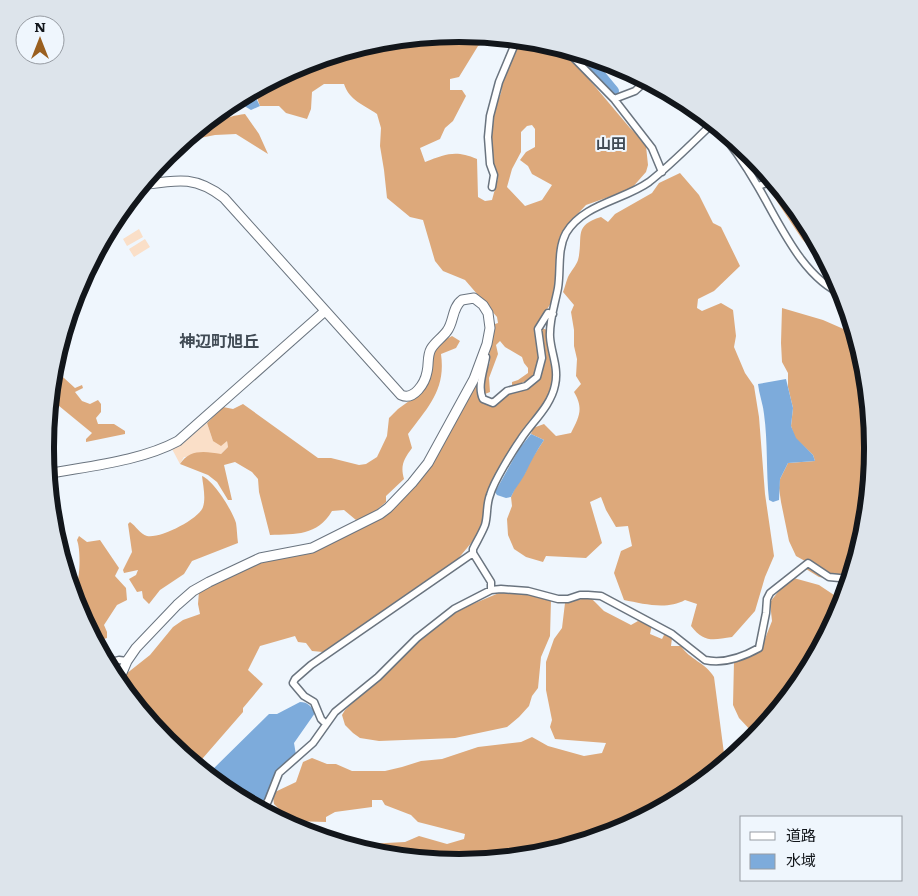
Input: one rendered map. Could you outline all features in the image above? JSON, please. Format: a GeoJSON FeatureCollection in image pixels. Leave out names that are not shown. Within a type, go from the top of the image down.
{"type":"FeatureCollection","features":[{"type":"Feature","properties":{"kind":"street"},"geometry":{"type":"LineString","coordinates":[[492,187],[494,176],[490,164],[488,137],[490,116],[499,82],[514,46]]}},
{"type":"Feature","properties":{"kind":"street"},"geometry":{"type":"LineString","coordinates":[[575,60],[614,99],[652,148],[662,172]]}},
{"type":"Feature","properties":{"kind":"street"},"geometry":{"type":"LineString","coordinates":[[614,99],[635,91],[641,86]]}},
{"type":"Feature","properties":{"kind":"street"},"geometry":{"type":"LineString","coordinates":[[325,723],[321,720],[314,702],[304,696],[293,683],[294,679],[311,665],[473,553],[485,525],[490,493],[520,439],[548,402],[555,385],[556,364],[550,334],[558,287],[561,245],[566,233],[572,224],[583,215],[598,206],[636,190],[662,172],[709,129]]}},
{"type":"Feature","properties":{"kind":"street"},"geometry":{"type":"LineString","coordinates":[[737,153],[782,230],[802,259],[816,277],[833,291]]}},
{"type":"Feature","properties":{"kind":"street"},"geometry":{"type":"LineString","coordinates":[[122,673],[136,648],[193,591],[260,558],[312,548],[388,508],[428,463],[474,379],[490,328],[488,312],[483,305],[474,298],[462,300],[456,307],[451,324],[446,332],[431,348],[428,373],[413,396],[405,397],[217,192],[207,186],[185,180],[152,184]]}},
{"type":"Feature","properties":{"kind":"street"},"geometry":{"type":"LineString","coordinates":[[758,186],[766,183]]}},
{"type":"Feature","properties":{"kind":"street"},"geometry":{"type":"LineString","coordinates":[[54,473],[144,455],[163,449],[178,441],[325,311]]}},
{"type":"Feature","properties":{"kind":"street"},"geometry":{"type":"LineString","coordinates":[[482,355],[486,357],[481,394],[483,399],[493,403],[507,391],[526,386],[537,377],[542,358],[538,329],[548,313],[553,314]]}},
{"type":"Feature","properties":{"kind":"street"},"geometry":{"type":"LineString","coordinates":[[473,553],[491,582],[491,590]]}},
{"type":"Feature","properties":{"kind":"street"},"geometry":{"type":"LineString","coordinates":[[266,804],[279,772],[306,751],[335,712],[378,677],[436,622],[467,602],[491,590],[528,591],[558,599],[568,599],[588,594],[601,596],[672,634],[705,660],[711,661],[731,660],[758,648],[767,599],[770,593],[808,563],[828,577],[842,580]]}},
{"type":"Feature","properties":{"kind":"street"},"geometry":{"type":"LineString","coordinates":[[114,661],[127,661]]}},
{"type":"Feature","properties":{"kind":"shaded area"},"geometry":{"type":"Polygon","coordinates":[[[432,43],[485,43],[478,46],[459,77],[450,79],[450,90],[462,90],[466,96],[453,121],[445,128],[440,139],[420,148],[425,162],[451,154],[477,159],[478,197],[485,201],[492,200],[498,178],[492,161],[488,138],[491,118],[515,46],[568,57],[630,128],[643,140],[646,146],[648,165],[646,172],[631,189],[586,205],[569,223],[560,237],[557,248],[555,285],[551,303],[535,328],[538,356],[536,371],[524,382],[512,386],[512,382],[528,373],[528,368],[522,357],[505,347],[500,341],[496,345],[498,354],[489,378],[490,392],[485,394],[483,389],[484,379],[490,362],[489,350],[495,324],[498,323],[497,317],[465,280],[443,271],[435,261],[423,220],[410,217],[387,198],[380,146],[381,128],[377,114],[353,98],[346,90],[344,84],[324,84],[312,92],[311,109],[307,119],[286,113],[279,106],[260,106],[257,97],[280,84],[304,73],[354,56],[380,50],[432,43]],[[532,125],[527,126],[521,132],[521,152],[512,169],[507,187],[525,206],[542,200],[552,185],[532,174],[528,166],[520,160],[526,152],[535,147],[535,129],[532,125]]]}},
{"type":"Feature","properties":{"kind":"shaded area"},"geometry":{"type":"Polygon","coordinates":[[[245,114],[259,134],[268,154],[236,134],[200,138],[214,124],[231,117],[245,114]]]}},
{"type":"Feature","properties":{"kind":"shaded area"},"geometry":{"type":"Polygon","coordinates":[[[680,173],[699,195],[713,223],[721,227],[740,266],[714,291],[698,299],[697,308],[702,311],[721,303],[733,310],[736,336],[734,347],[745,373],[754,386],[759,417],[765,494],[774,556],[765,577],[755,611],[732,637],[719,639],[705,638],[691,626],[697,604],[685,600],[671,605],[655,605],[624,600],[614,573],[621,551],[632,546],[628,526],[616,527],[601,497],[590,502],[602,543],[586,558],[546,556],[543,562],[526,557],[514,549],[508,535],[507,519],[512,506],[511,497],[544,440],[531,434],[533,428],[544,424],[556,436],[571,433],[579,413],[579,403],[574,392],[581,384],[576,376],[577,359],[571,312],[574,305],[563,292],[568,277],[578,260],[583,228],[592,220],[601,217],[608,222],[615,214],[652,193],[659,183],[680,173]]]}},
{"type":"Feature","properties":{"kind":"shaded area"},"geometry":{"type":"Polygon","coordinates":[[[777,196],[781,201],[813,250],[802,239],[774,197],[777,196]]]}},
{"type":"Feature","properties":{"kind":"shaded area"},"geometry":{"type":"Polygon","coordinates":[[[139,229],[143,237],[127,246],[123,239],[139,229]]]}},
{"type":"Feature","properties":{"kind":"shaded area"},"geometry":{"type":"Polygon","coordinates":[[[145,239],[150,247],[134,257],[129,249],[145,239]]]}},
{"type":"Feature","properties":{"kind":"shaded area"},"geometry":{"type":"Polygon","coordinates":[[[782,308],[823,320],[847,330],[851,343],[857,369],[864,421],[864,475],[857,527],[842,581],[819,577],[806,569],[805,561],[796,556],[789,541],[781,502],[780,479],[788,463],[815,461],[813,455],[795,438],[791,426],[793,408],[788,387],[788,373],[782,362],[782,308]]]}},
{"type":"Feature","properties":{"kind":"shaded area"},"geometry":{"type":"Polygon","coordinates":[[[542,328],[547,330],[547,344],[553,375],[549,395],[543,406],[521,434],[488,490],[482,525],[477,536],[457,560],[385,613],[323,652],[312,651],[306,643],[298,642],[295,636],[260,646],[248,670],[263,684],[243,708],[243,712],[201,760],[172,735],[154,715],[137,695],[124,676],[126,674],[150,655],[173,627],[183,620],[200,614],[198,604],[199,591],[260,559],[312,549],[380,514],[410,488],[474,382],[478,381],[481,401],[484,404],[489,404],[507,393],[527,387],[538,380],[545,358],[540,333],[542,328]]]}},
{"type":"Feature","properties":{"kind":"shaded area"},"geometry":{"type":"Polygon","coordinates":[[[452,336],[460,341],[456,348],[441,354],[442,367],[438,388],[429,406],[408,434],[412,448],[403,462],[404,479],[386,496],[386,502],[373,513],[356,520],[344,510],[332,511],[320,525],[313,529],[297,534],[270,535],[259,492],[258,479],[252,472],[235,462],[224,465],[232,500],[228,500],[217,482],[208,475],[180,464],[193,453],[209,452],[221,454],[228,447],[227,441],[221,446],[213,441],[207,423],[223,407],[233,409],[243,404],[318,458],[331,458],[359,465],[366,464],[377,457],[387,436],[389,418],[423,391],[430,379],[429,361],[434,346],[452,336]]]}},
{"type":"Feature","properties":{"kind":"shaded area"},"geometry":{"type":"Polygon","coordinates":[[[60,375],[75,388],[82,385],[83,388],[75,392],[82,401],[90,404],[98,400],[101,404],[101,412],[96,418],[98,424],[114,424],[125,431],[125,434],[86,442],[86,439],[92,433],[56,403],[60,375]]]}},
{"type":"Feature","properties":{"kind":"shaded area"},"geometry":{"type":"Polygon","coordinates":[[[207,423],[213,441],[227,441],[228,447],[221,454],[184,457],[180,464],[172,449],[207,423]]]}},
{"type":"Feature","properties":{"kind":"shaded area"},"geometry":{"type":"Polygon","coordinates":[[[202,476],[222,496],[231,511],[236,523],[238,543],[192,561],[184,574],[160,590],[149,604],[143,598],[142,591],[137,592],[129,579],[136,575],[138,570],[124,573],[123,570],[132,552],[128,524],[130,522],[140,532],[147,536],[153,536],[187,522],[200,512],[203,507],[202,476]]]}},
{"type":"Feature","properties":{"kind":"shaded area"},"geometry":{"type":"Polygon","coordinates":[[[79,536],[87,542],[100,540],[119,568],[115,576],[126,588],[127,600],[117,605],[104,625],[107,638],[102,640],[77,583],[79,557],[77,540],[79,536]]]}},
{"type":"Feature","properties":{"kind":"shaded area"},"geometry":{"type":"Polygon","coordinates":[[[790,577],[819,585],[836,597],[823,627],[796,673],[781,695],[750,730],[739,718],[733,705],[734,661],[761,649],[772,621],[770,602],[790,577]]]}},
{"type":"Feature","properties":{"kind":"shaded area"},"geometry":{"type":"Polygon","coordinates":[[[499,593],[526,593],[551,600],[550,636],[541,657],[538,688],[532,696],[529,706],[507,727],[455,738],[379,741],[360,738],[345,725],[342,715],[345,710],[419,640],[456,611],[499,593]]]}},
{"type":"Feature","properties":{"kind":"shaded area"},"geometry":{"type":"Polygon","coordinates":[[[590,597],[604,611],[631,625],[638,621],[652,625],[650,634],[662,639],[665,633],[672,638],[671,646],[681,646],[706,668],[714,677],[724,755],[706,770],[662,799],[614,823],[564,840],[538,846],[486,853],[432,853],[371,844],[405,842],[419,836],[447,844],[464,839],[465,834],[418,822],[411,815],[385,805],[382,800],[372,800],[372,807],[335,812],[326,817],[326,822],[300,821],[284,814],[274,804],[273,797],[275,792],[296,782],[303,762],[312,758],[327,764],[336,764],[352,771],[385,771],[421,761],[442,759],[478,747],[521,742],[532,737],[548,746],[584,756],[602,753],[606,743],[555,739],[550,727],[552,720],[546,690],[546,662],[554,639],[562,628],[565,603],[590,597]]]}},
{"type":"Feature","properties":{"kind":"water"},"geometry":{"type":"Polygon","coordinates":[[[256,97],[260,106],[251,110],[243,105],[256,97]]]}},
{"type":"Feature","properties":{"kind":"water"},"geometry":{"type":"Polygon","coordinates":[[[786,379],[793,408],[791,426],[796,438],[813,455],[815,461],[788,463],[780,479],[779,500],[773,502],[769,500],[767,446],[758,384],[786,379]]]}},
{"type":"Feature","properties":{"kind":"water"},"geometry":{"type":"Polygon","coordinates":[[[531,434],[544,440],[511,497],[506,498],[497,495],[495,492],[519,449],[531,434]]]}},
{"type":"Feature","properties":{"kind":"water"},"geometry":{"type":"Polygon","coordinates":[[[300,702],[309,705],[315,713],[294,743],[296,755],[276,774],[264,803],[212,770],[269,714],[277,714],[300,702]]]}},
{"type":"Feature","properties":{"kind":"waterway"},"geometry":{"type":"LineString","coordinates":[[593,65],[614,91]]}},
{"type":"Feature","properties":{"kind":"district","name":"山田"},"geometry":{"type":"Point","coordinates":[611,144]}},
{"type":"Feature","properties":{"kind":"district","name":"神辺町旭丘"},"geometry":{"type":"Point","coordinates":[219,341]}}]}
